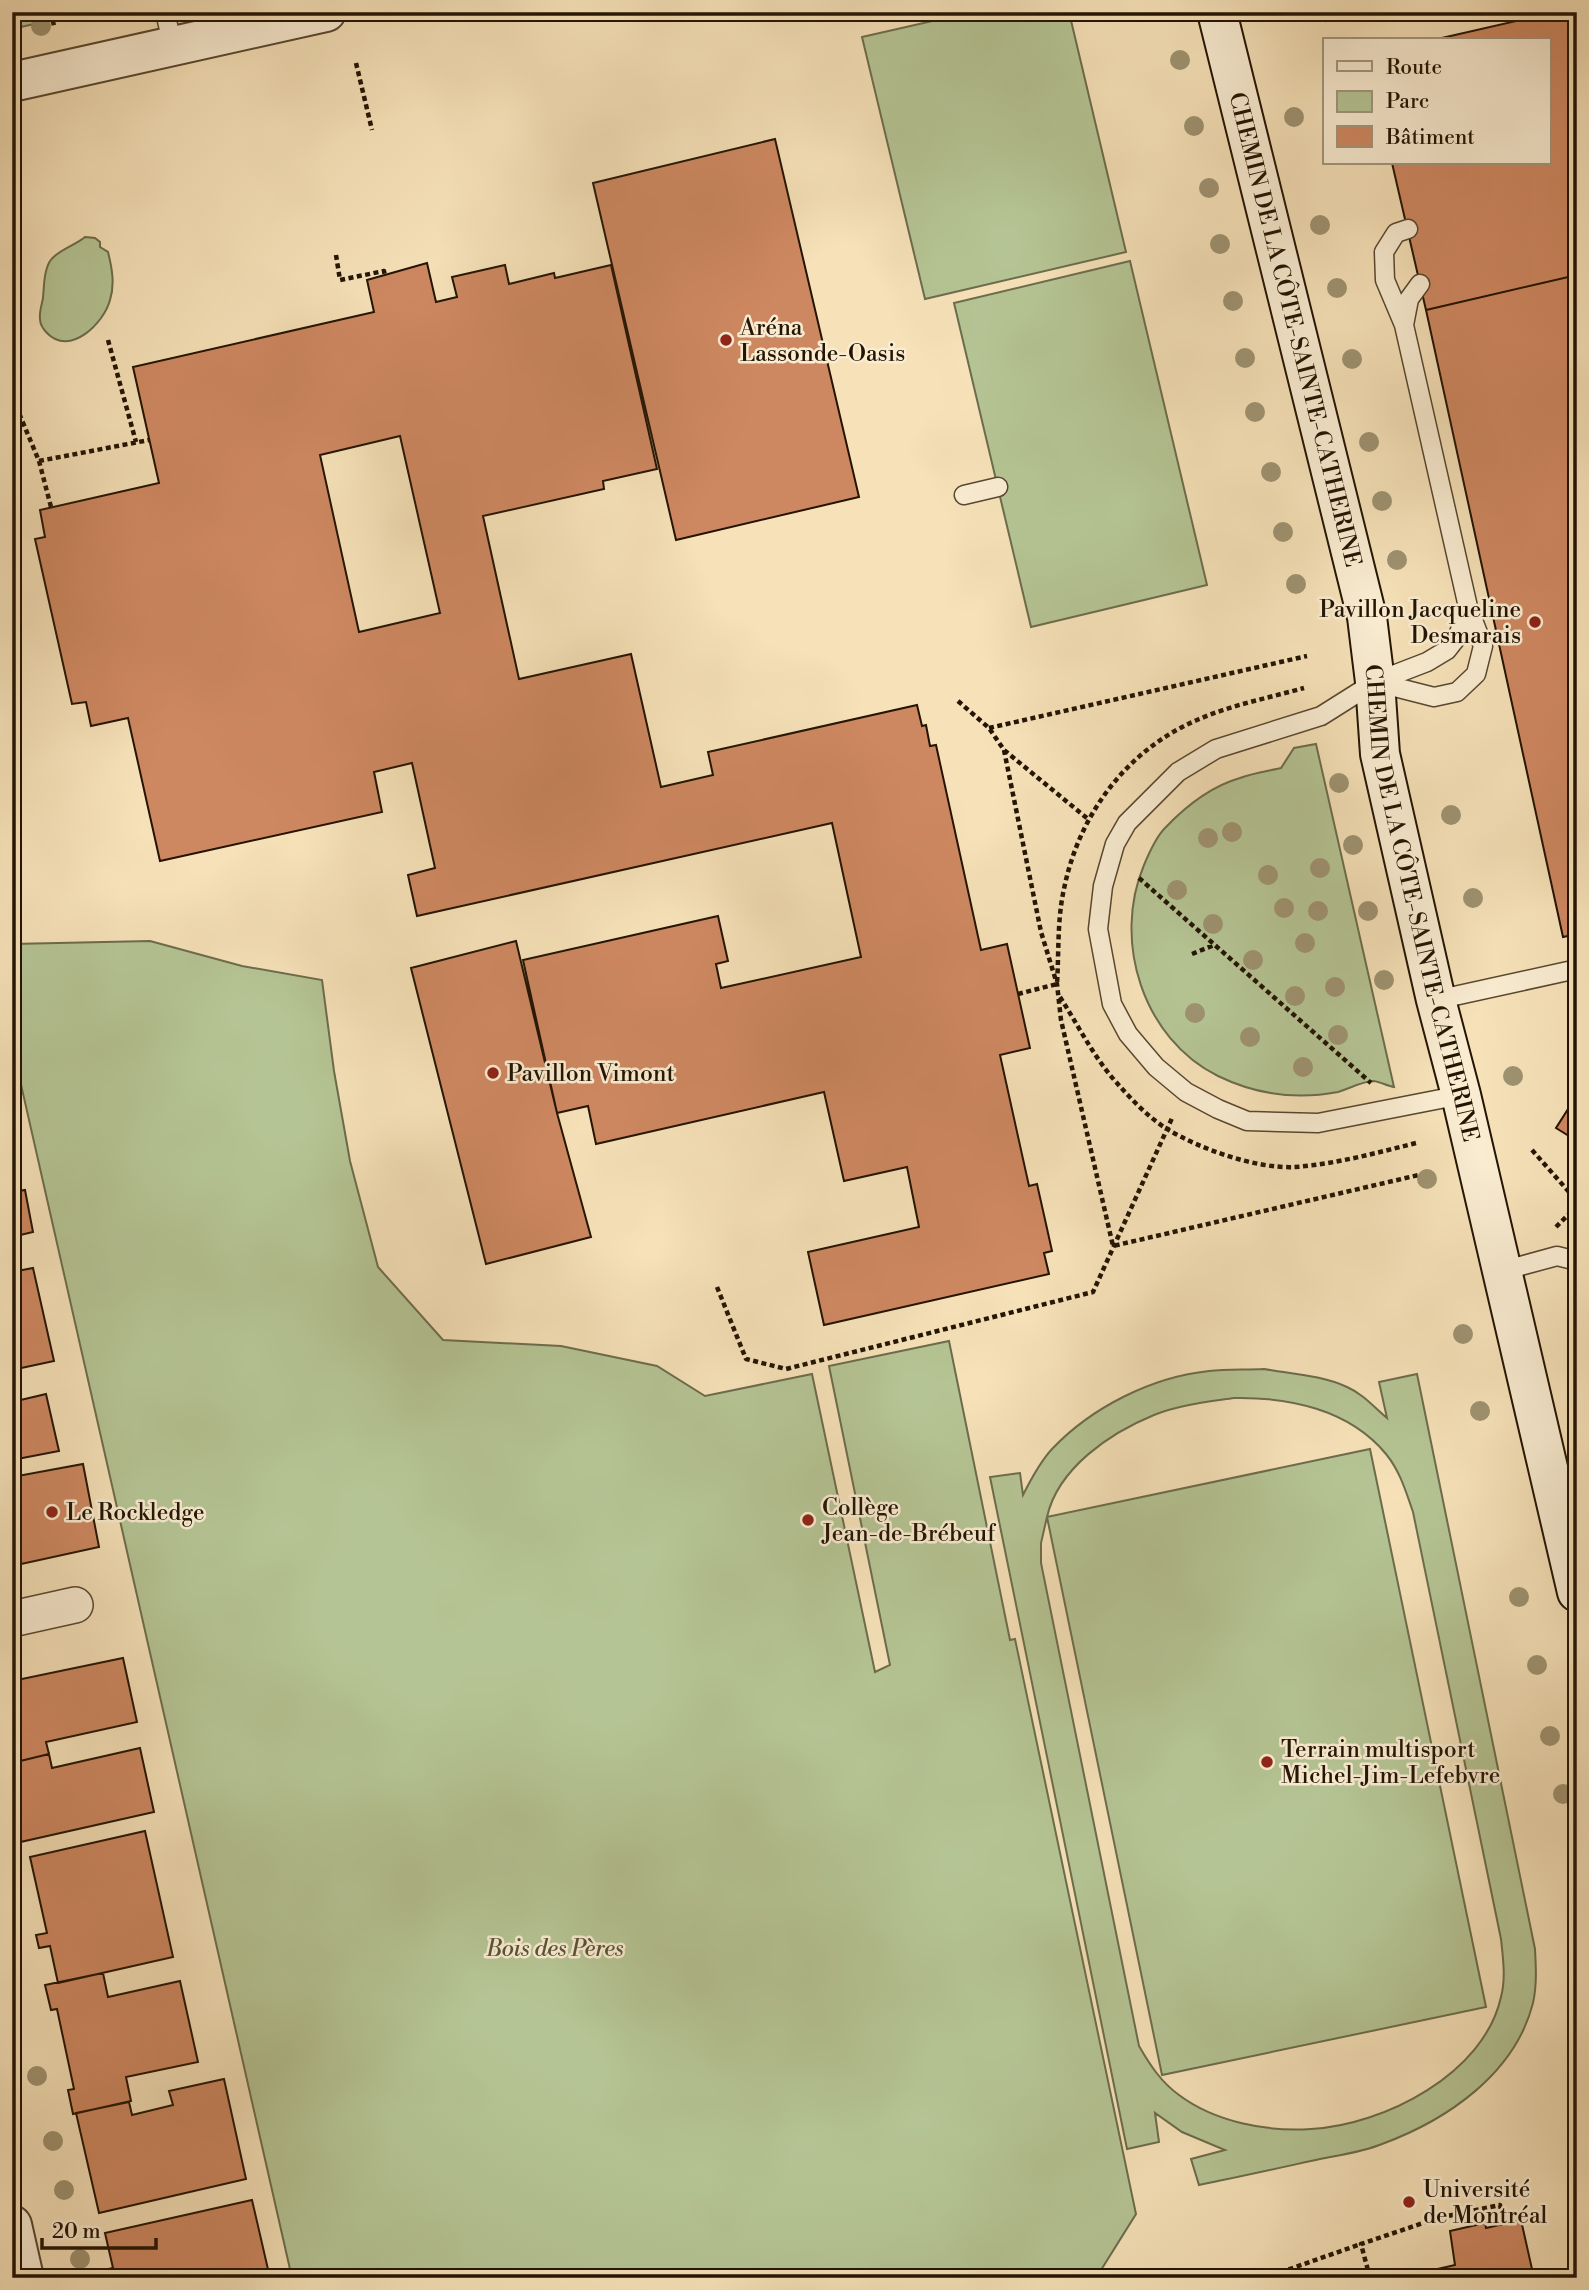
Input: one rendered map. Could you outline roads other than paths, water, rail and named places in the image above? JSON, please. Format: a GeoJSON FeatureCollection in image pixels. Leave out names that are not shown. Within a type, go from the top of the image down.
{"type":"FeatureCollection","features":[{"type":"Feature","properties":{"kind":"main road"},"geometry":{"type":"LineString","coordinates":[[12,82],[169,30],[326,12]]}},
{"type":"Feature","properties":{"kind":"main road","name":"CHEMIN DE LA CÔTE-SAINTE-CATHERINE"},"geometry":{"type":"LineString","coordinates":[[1217,12],[1367,617],[1380,754],[1577,1592]]}},
{"type":"Feature","properties":{"kind":"main road"},"geometry":{"type":"LineString","coordinates":[[12,2225],[24,2278]]}},
{"type":"Feature","properties":{"kind":"street"},"geometry":{"type":"LineString","coordinates":[[12,1619],[75,1605]]}},
{"type":"Feature","properties":{"kind":"lane"},"geometry":{"type":"LineString","coordinates":[[1375,682],[1434,697],[1457,692],[1476,674],[1483,646],[1468,607],[1404,325],[1385,281],[1384,252],[1396,233],[1408,229]]}},
{"type":"Feature","properties":{"kind":"lane"},"geometry":{"type":"LineString","coordinates":[[1404,325],[1409,299],[1420,284]]}},
{"type":"Feature","properties":{"kind":"lane"},"geometry":{"type":"LineString","coordinates":[[964,495],[998,487]]}},
{"type":"Feature","properties":{"kind":"lane"},"geometry":{"type":"LineString","coordinates":[[1461,1095],[1318,1123],[1247,1121],[1218,1109],[1186,1092],[1156,1068],[1123,1024],[1112,1004],[1104,973],[1098,929],[1103,886],[1115,844],[1127,823],[1145,802],[1178,772],[1216,749],[1321,716],[1375,682],[1427,662],[1447,650],[1458,636],[1468,607]]}},
{"type":"Feature","properties":{"kind":"lane"},"geometry":{"type":"LineString","coordinates":[[1436,1000],[1577,969]]}},
{"type":"Feature","properties":{"kind":"lane"},"geometry":{"type":"LineString","coordinates":[[1502,1271],[1557,1256],[1577,1261]]}},
{"type":"Feature","properties":{"kind":"place","name":"Aréna Lassonde-Oasis"},"geometry":{"type":"Point","coordinates":[726,340]}},
{"type":"Feature","properties":{"kind":"place","name":"Pavillon Jacqueline Desmarais"},"geometry":{"type":"Point","coordinates":[1535,622]}},
{"type":"Feature","properties":{"kind":"place","name":"Pavillon Vimont"},"geometry":{"type":"Point","coordinates":[493,1073]}},
{"type":"Feature","properties":{"kind":"place","name":"Le Rockledge"},"geometry":{"type":"Point","coordinates":[52,1512]}},
{"type":"Feature","properties":{"kind":"place","name":"Collège Jean-de-Brébeuf"},"geometry":{"type":"Point","coordinates":[808,1520]}},
{"type":"Feature","properties":{"kind":"place","name":"Terrain multisport Michel-Jim-Lefebvre"},"geometry":{"type":"Point","coordinates":[1267,1762]}},
{"type":"Feature","properties":{"kind":"place","name":"Université de Montréal"},"geometry":{"type":"Point","coordinates":[1409,2202]}},
{"type":"Feature","properties":{"kind":"park label","name":"Bois des Pères"},"geometry":{"type":"Point","coordinates":[555,1948]}}]}
